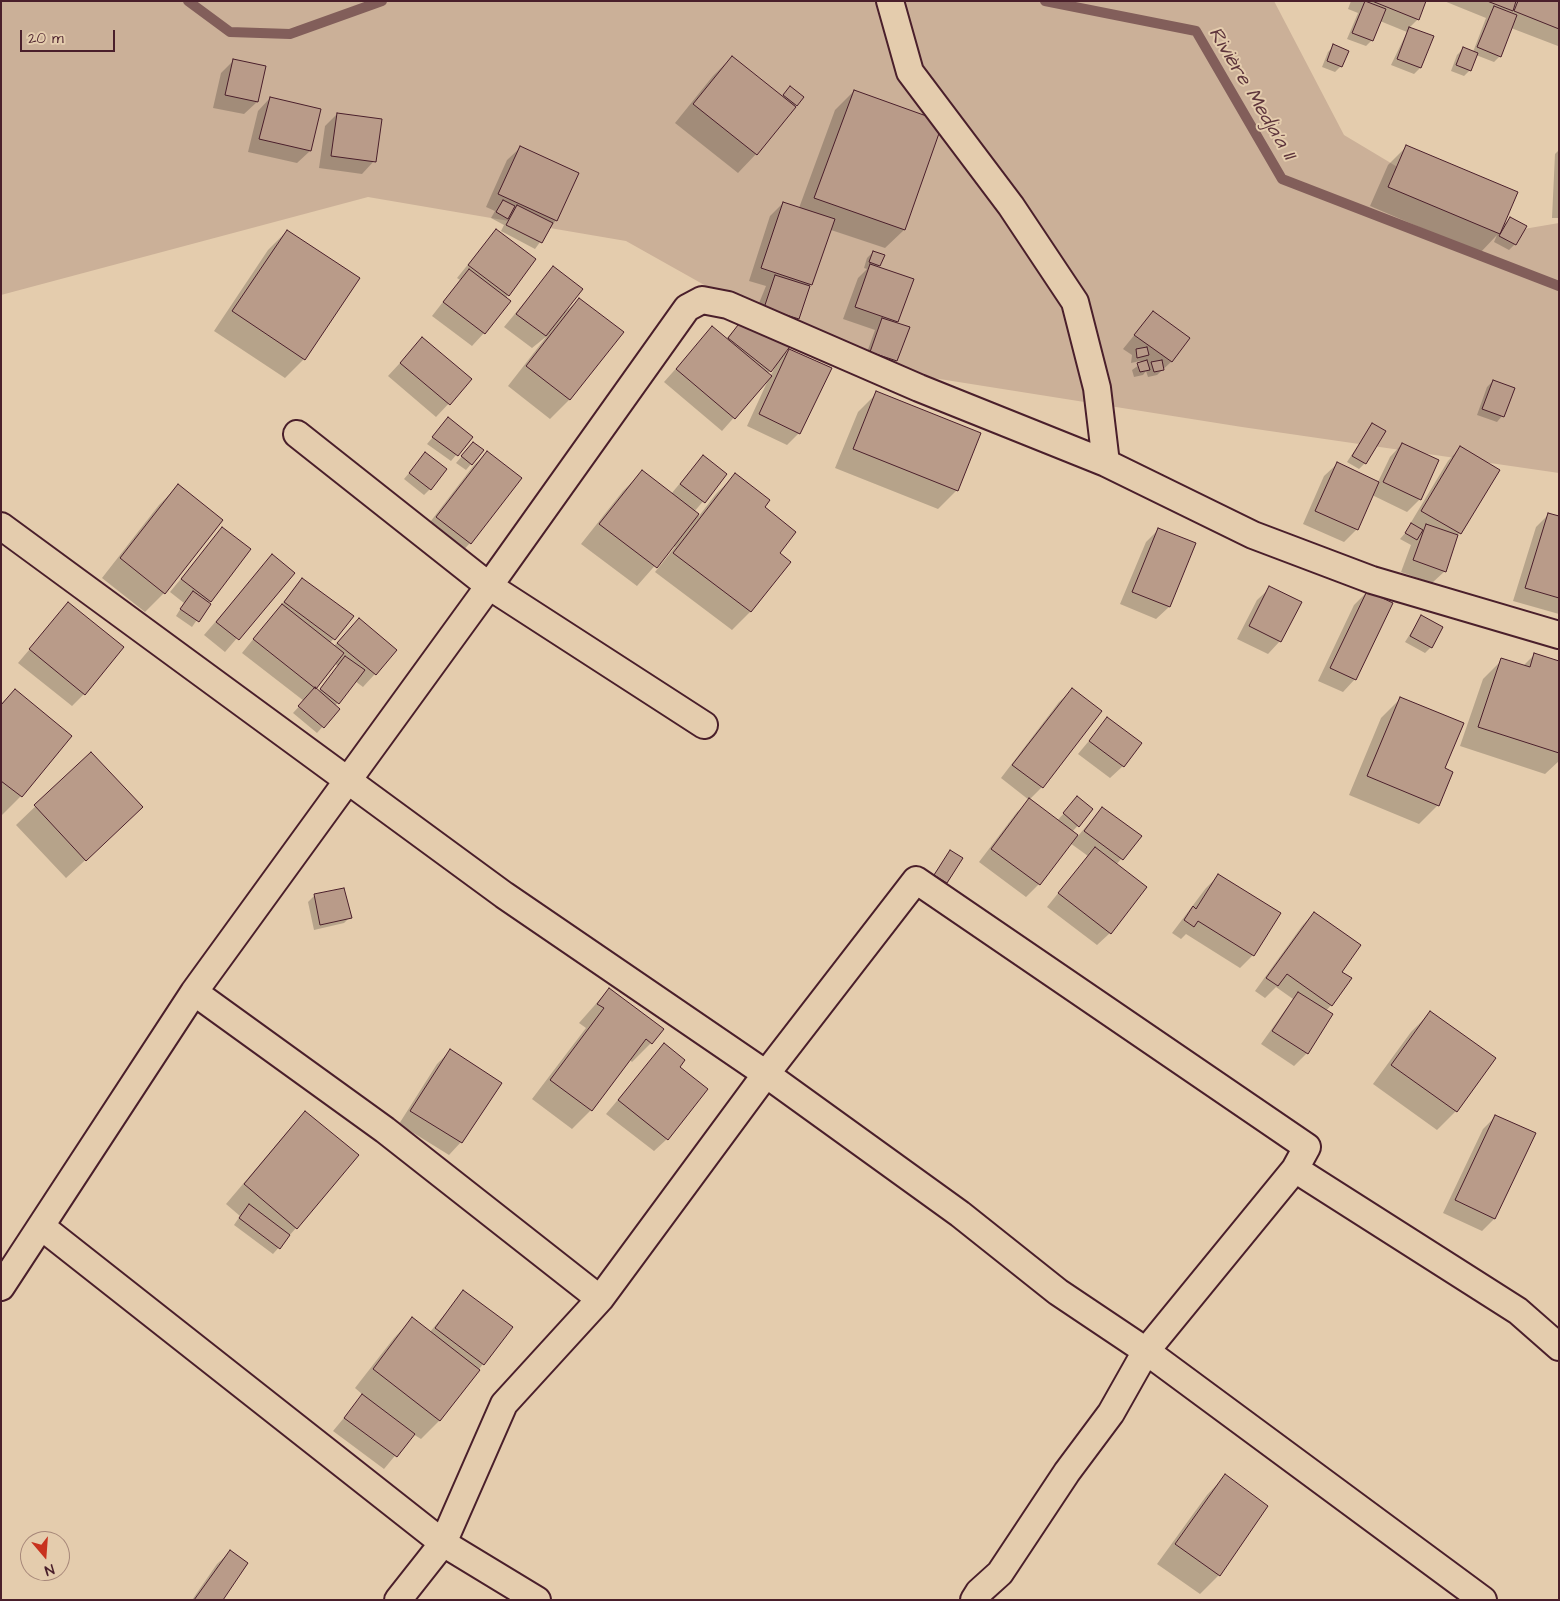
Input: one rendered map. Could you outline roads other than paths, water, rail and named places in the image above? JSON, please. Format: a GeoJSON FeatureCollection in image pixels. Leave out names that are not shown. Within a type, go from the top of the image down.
{"type":"FeatureCollection","features":[{"type":"Feature","properties":{"kind":"street"},"geometry":{"type":"LineString","coordinates":[[890,1],[910,72],[1011,206],[1075,302],[1097,388],[1106,464]]}},
{"type":"Feature","properties":{"kind":"street"},"geometry":{"type":"LineString","coordinates":[[1,1287],[194,992],[349,780],[687,308],[702,300],[728,305],[919,388],[1106,464],[1253,535],[1372,580],[1559,635]]}},
{"type":"Feature","properties":{"kind":"street"},"geometry":{"type":"LineString","coordinates":[[297,434],[488,586],[704,725]]}},
{"type":"Feature","properties":{"kind":"street"},"geometry":{"type":"LineString","coordinates":[[1,526],[504,895],[766,1074],[960,1214],[1058,1292],[1146,1351],[1483,1600]]}},
{"type":"Feature","properties":{"kind":"street"},"geometry":{"type":"LineString","coordinates":[[398,1600],[443,1544],[504,1404],[600,1299],[766,1074],[916,880],[1306,1147],[1295,1169],[1146,1351],[1111,1413],[1067,1472],[1000,1574],[979,1592],[974,1600]]}},
{"type":"Feature","properties":{"kind":"street"},"geometry":{"type":"LineString","coordinates":[[194,992],[385,1130],[600,1299]]}},
{"type":"Feature","properties":{"kind":"street"},"geometry":{"type":"LineString","coordinates":[[1295,1169],[1518,1311],[1559,1347]]}},
{"type":"Feature","properties":{"kind":"street"},"geometry":{"type":"LineString","coordinates":[[42,1227],[443,1544],[537,1600]]}},
{"type":"Feature","properties":{"kind":"waterway","name":"Rivière Medja'a II"},"geometry":{"type":"LineString","coordinates":[[188,1],[230,32],[290,34],[382,1]]}},
{"type":"Feature","properties":{"kind":"waterway","name":"Rivière Medja'a II"},"geometry":{"type":"LineString","coordinates":[[1045,1],[1196,31],[1282,179],[1559,286]]}}]}
